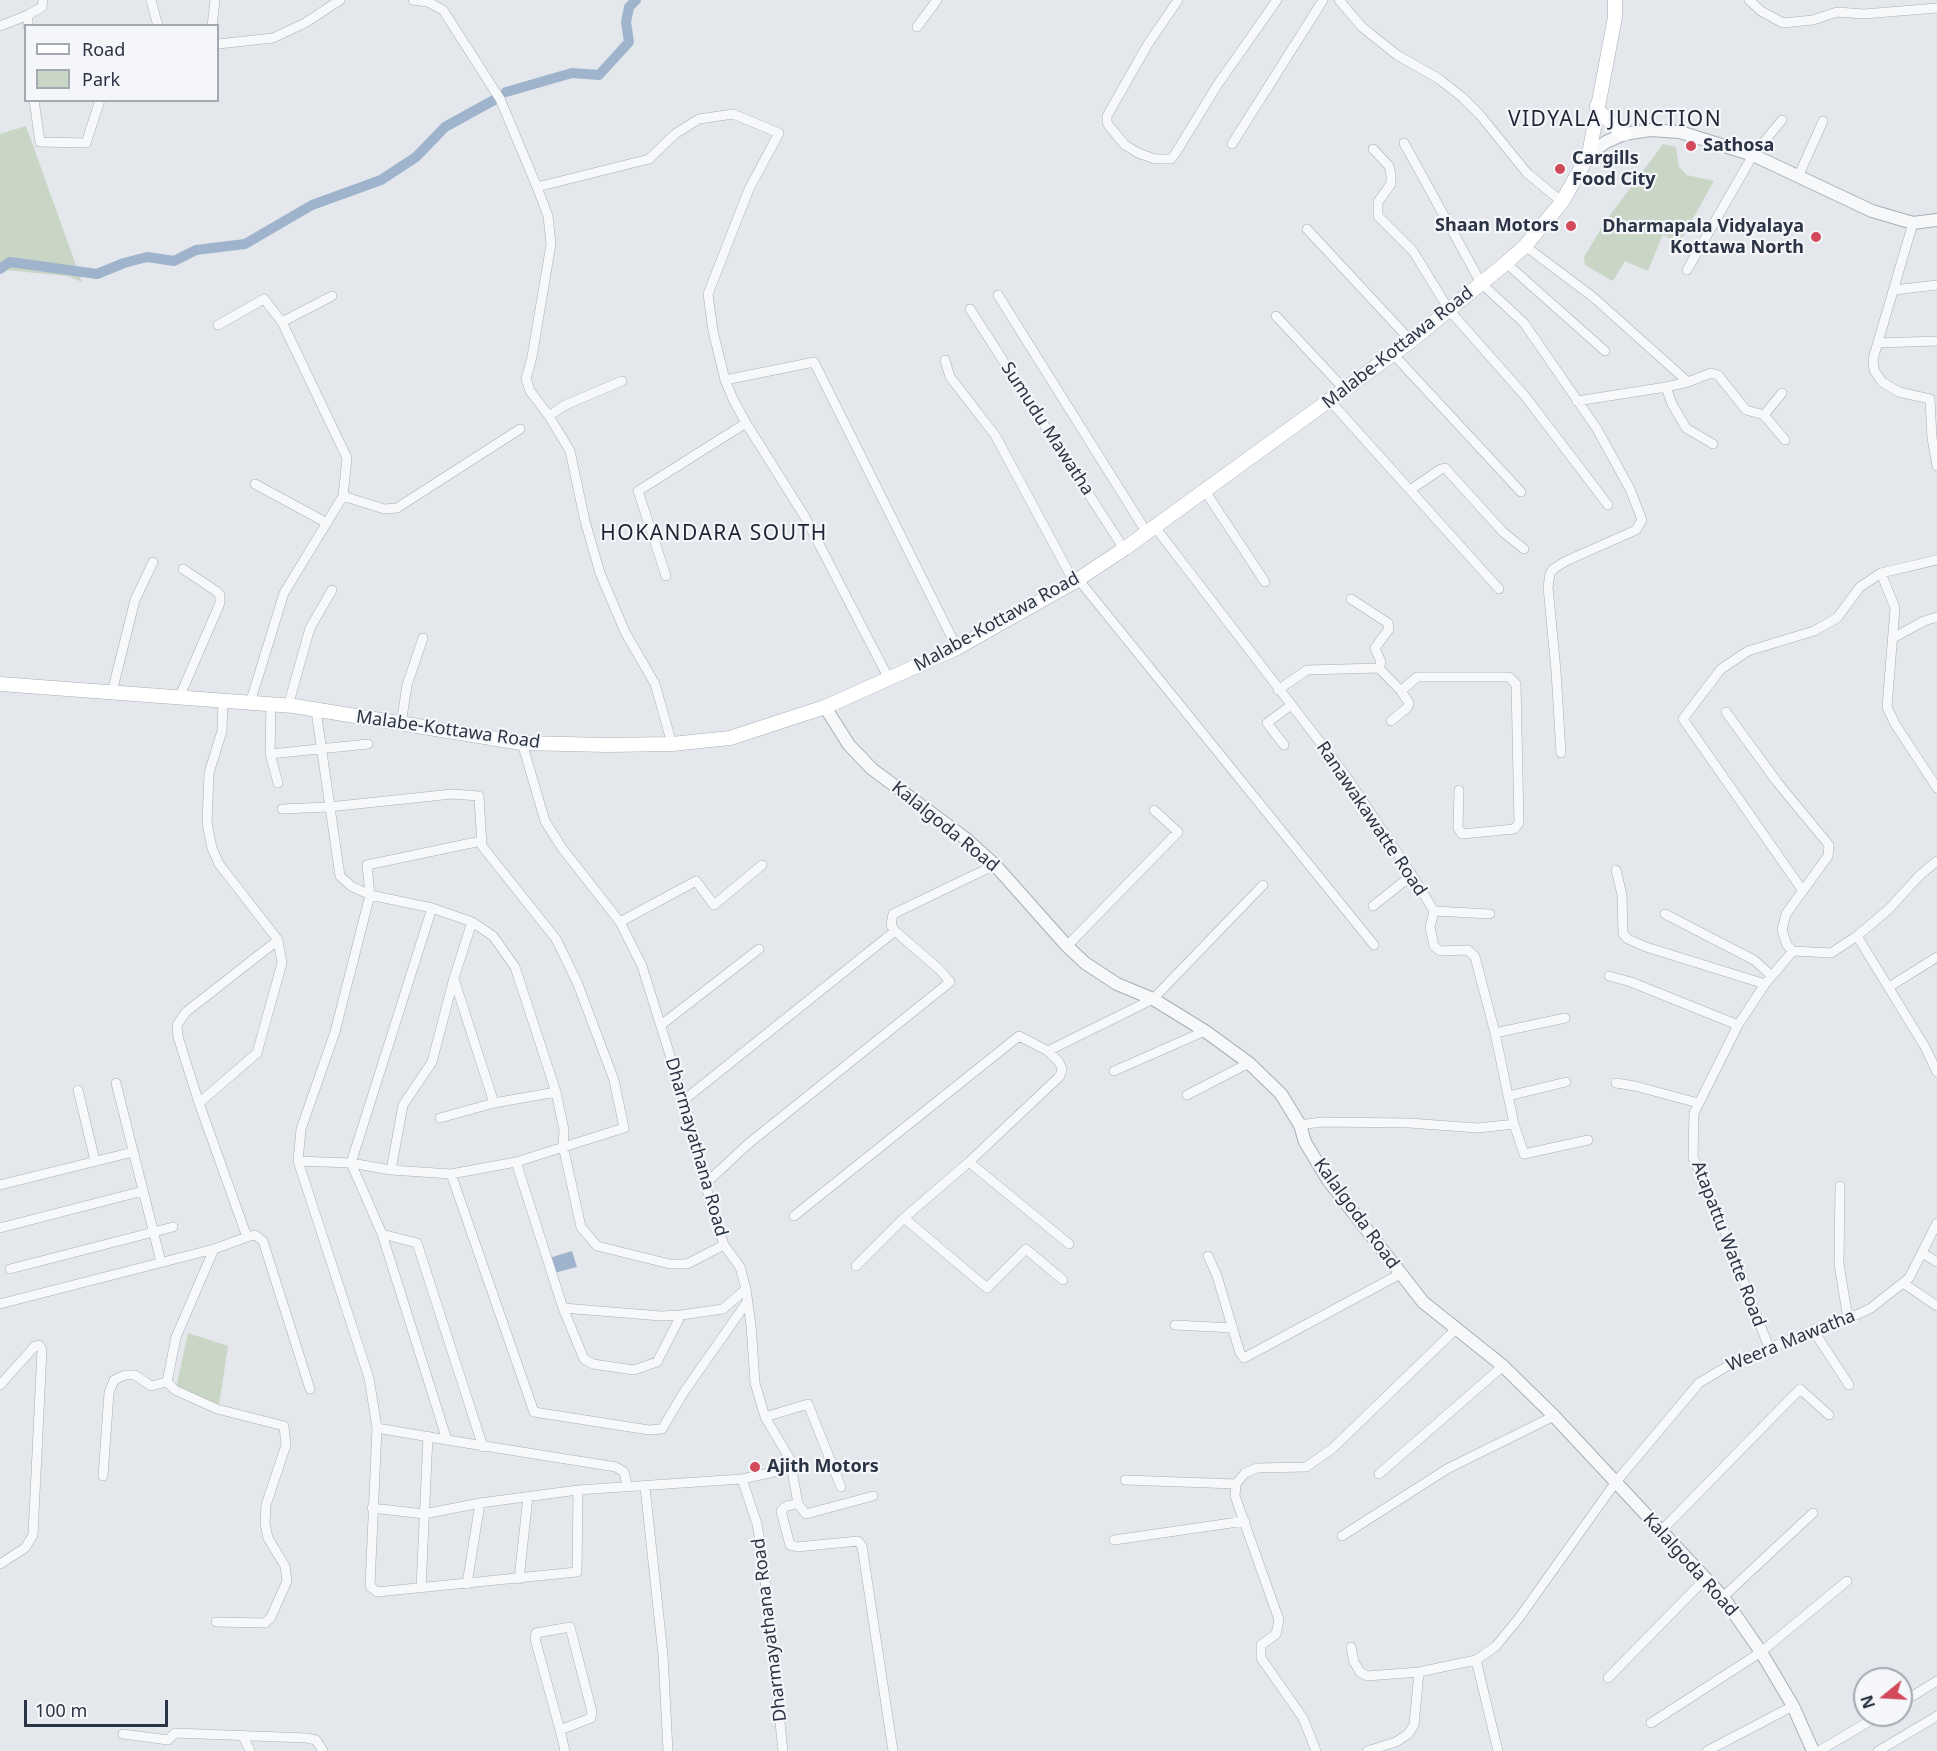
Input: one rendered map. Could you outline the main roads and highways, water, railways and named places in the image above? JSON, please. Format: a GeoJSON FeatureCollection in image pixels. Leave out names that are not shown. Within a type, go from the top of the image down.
{"type":"FeatureCollection","features":[{"type":"Feature","properties":{"kind":"main road","name":"Malabe-Kottawa Road"},"geometry":{"type":"LineString","coordinates":[[0,684],[271,704],[522,743],[672,744],[730,738],[825,707],[957,648],[1076,580],[1124,549],[1411,341],[1525,246],[1562,202],[1589,154],[1615,17],[1615,0]]}},
{"type":"Feature","properties":{"kind":"main road"},"geometry":{"type":"LineString","coordinates":[[1597,106],[1598,111],[1624,134]]}},
{"type":"Feature","properties":{"kind":"water"},"geometry":{"type":"Polygon","coordinates":[[[572,1251],[577,1267],[554,1273],[549,1258],[572,1251]]]}},
{"type":"Feature","properties":{"kind":"waterway"},"geometry":{"type":"LineString","coordinates":[[506,92],[572,73],[599,75],[629,42],[626,22],[629,7],[636,0]]}},
{"type":"Feature","properties":{"kind":"waterway"},"geometry":{"type":"LineString","coordinates":[[0,269],[10,262],[97,274],[147,257],[174,261],[196,250],[245,244],[312,205],[381,180],[416,157],[445,127],[494,100]]}},
{"type":"Feature","properties":{"kind":"place","name":"Sathosa"},"geometry":{"type":"Point","coordinates":[1691,146]}},
{"type":"Feature","properties":{"kind":"place","name":"Cargills Food City"},"geometry":{"type":"Point","coordinates":[1560,169]}},
{"type":"Feature","properties":{"kind":"place","name":"Shaan Motors"},"geometry":{"type":"Point","coordinates":[1571,226]}},
{"type":"Feature","properties":{"kind":"place","name":"Dharmapala Vidyalaya Kottawa North"},"geometry":{"type":"Point","coordinates":[1816,237]}},
{"type":"Feature","properties":{"kind":"place","name":"Ajith Motors"},"geometry":{"type":"Point","coordinates":[755,1467]}},
{"type":"Feature","properties":{"kind":"district","name":"VIDYALA JUNCTION"},"geometry":{"type":"Point","coordinates":[1615,120]}},
{"type":"Feature","properties":{"kind":"district","name":"HOKANDARA SOUTH"},"geometry":{"type":"Point","coordinates":[714,534]}}]}
